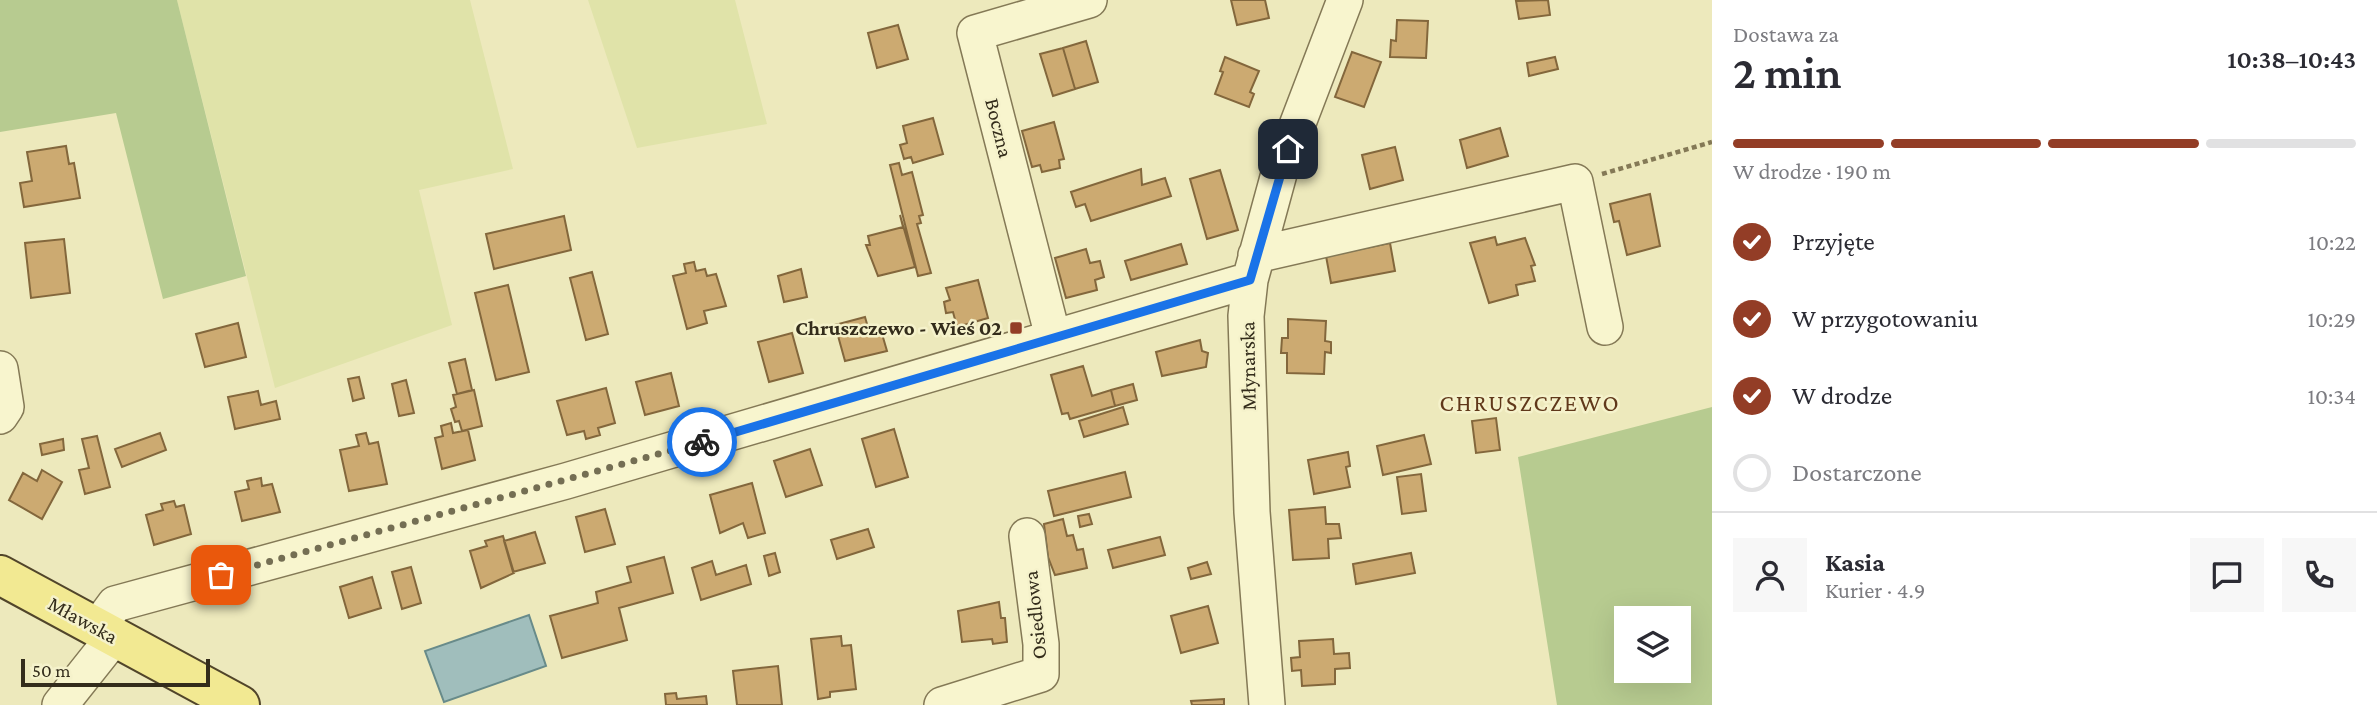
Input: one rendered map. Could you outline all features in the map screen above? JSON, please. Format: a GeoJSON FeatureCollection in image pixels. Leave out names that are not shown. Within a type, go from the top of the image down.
{"type":"FeatureCollection","features":[{"type":"Feature","properties":{"kind":"main road","name":"Mławska"},"geometry":{"type":"LineString","coordinates":[[0,575],[240,705]]}},
{"type":"Feature","properties":{"kind":"street","name":"Boczna"},"geometry":{"type":"LineString","coordinates":[[1053,337],[975,33],[1088,0]]}},
{"type":"Feature","properties":{"kind":"street","name":"Młynarska"},"geometry":{"type":"LineString","coordinates":[[1267,705],[1252,512],[1246,316],[1253,268],[1280,170],[1345,0]]}},
{"type":"Feature","properties":{"kind":"street"},"geometry":{"type":"LineString","coordinates":[[60,705],[106,632],[115,604],[579,477],[1053,337],[1253,268],[1575,182],[1605,327]]}},
{"type":"Feature","properties":{"kind":"street"},"geometry":{"type":"LineString","coordinates":[[0,369],[5,407],[0,416]]}},
{"type":"Feature","properties":{"kind":"street","name":"Osiedlowa"},"geometry":{"type":"LineString","coordinates":[[942,705],[1041,674],[1041,644],[1027,536]]}},
{"type":"Feature","properties":{"kind":"path"},"geometry":{"type":"LineString","coordinates":[[1575,182],[1712,142]]}},
{"type":"Feature","properties":{"kind":"green space"},"geometry":{"type":"Polygon","coordinates":[[[0,0],[177,0],[246,276],[163,299],[116,113],[0,132],[0,0]]]}},
{"type":"Feature","properties":{"kind":"green space"},"geometry":{"type":"Polygon","coordinates":[[[177,0],[470,0],[513,169],[419,190],[452,325],[275,388],[177,0]]]}},
{"type":"Feature","properties":{"kind":"green space"},"geometry":{"type":"Polygon","coordinates":[[[588,0],[735,0],[767,124],[637,148],[588,0]]]}},
{"type":"Feature","properties":{"kind":"green space"},"geometry":{"type":"Polygon","coordinates":[[[1712,407],[1712,705],[1557,705],[1518,457],[1712,407]]]}},
{"type":"Feature","properties":{"kind":"water"},"geometry":{"type":"Polygon","coordinates":[[[529,615],[546,666],[444,702],[425,651],[529,615]]]}},
{"type":"Feature","properties":{"kind":"building"},"geometry":{"type":"Polygon","coordinates":[[[1231,0],[1265,0],[1269,18],[1237,25],[1231,0]]]}},
{"type":"Feature","properties":{"kind":"building"},"geometry":{"type":"Polygon","coordinates":[[[1548,0],[1550,15],[1519,19],[1516,1],[1548,0]]]}},
{"type":"Feature","properties":{"kind":"building"},"geometry":{"type":"Polygon","coordinates":[[[1397,20],[1428,21],[1426,58],[1390,57],[1391,40],[1396,41],[1397,20]]]}},
{"type":"Feature","properties":{"kind":"building"},"geometry":{"type":"Polygon","coordinates":[[[898,25],[908,59],[877,68],[868,33],[898,25]]]}},
{"type":"Feature","properties":{"kind":"building"},"geometry":{"type":"Polygon","coordinates":[[[1086,41],[1098,82],[1075,89],[1063,48],[1086,41]]]}},
{"type":"Feature","properties":{"kind":"building"},"geometry":{"type":"Polygon","coordinates":[[[1063,48],[1075,89],[1053,96],[1040,54],[1063,48]]]}},
{"type":"Feature","properties":{"kind":"building"},"geometry":{"type":"Polygon","coordinates":[[[1352,52],[1381,62],[1364,107],[1335,97],[1352,52]]]}},
{"type":"Feature","properties":{"kind":"building"},"geometry":{"type":"Polygon","coordinates":[[[1225,57],[1259,71],[1250,92],[1254,94],[1249,107],[1215,94],[1225,57]]]}},
{"type":"Feature","properties":{"kind":"building"},"geometry":{"type":"Polygon","coordinates":[[[1555,57],[1558,69],[1529,76],[1527,63],[1555,57]]]}},
{"type":"Feature","properties":{"kind":"building"},"geometry":{"type":"Polygon","coordinates":[[[933,118],[943,154],[913,163],[911,157],[904,159],[900,145],[907,143],[903,126],[933,118]]]}},
{"type":"Feature","properties":{"kind":"building"},"geometry":{"type":"Polygon","coordinates":[[[1054,122],[1064,159],[1059,160],[1060,168],[1042,172],[1040,165],[1032,167],[1022,131],[1054,122]]]}},
{"type":"Feature","properties":{"kind":"building"},"geometry":{"type":"Polygon","coordinates":[[[1500,128],[1508,156],[1467,168],[1460,140],[1500,128]]]}},
{"type":"Feature","properties":{"kind":"building"},"geometry":{"type":"Polygon","coordinates":[[[66,146],[69,164],[74,163],[80,198],[24,207],[20,183],[32,181],[27,152],[66,146]]]}},
{"type":"Feature","properties":{"kind":"building"},"geometry":{"type":"Polygon","coordinates":[[[1395,147],[1403,180],[1370,189],[1362,155],[1395,147]]]}},
{"type":"Feature","properties":{"kind":"building"},"geometry":{"type":"Polygon","coordinates":[[[899,163],[902,175],[912,172],[923,215],[919,216],[921,223],[917,224],[931,273],[918,276],[890,165],[899,163]]]}},
{"type":"Feature","properties":{"kind":"building"},"geometry":{"type":"Polygon","coordinates":[[[1141,169],[1142,185],[1165,178],[1171,196],[1091,221],[1085,204],[1076,207],[1071,192],[1141,169]]]}},
{"type":"Feature","properties":{"kind":"building"},"geometry":{"type":"Polygon","coordinates":[[[1220,170],[1238,230],[1207,239],[1190,179],[1220,170]]]}},
{"type":"Feature","properties":{"kind":"building"},"geometry":{"type":"Polygon","coordinates":[[[1650,194],[1660,246],[1627,255],[1619,221],[1614,222],[1610,204],[1650,194]]]}},
{"type":"Feature","properties":{"kind":"building"},"geometry":{"type":"Polygon","coordinates":[[[900,215],[915,267],[878,276],[866,245],[870,245],[868,236],[903,227],[900,215]]]}},
{"type":"Feature","properties":{"kind":"building"},"geometry":{"type":"Polygon","coordinates":[[[564,216],[571,250],[494,269],[486,234],[564,216]]]}},
{"type":"Feature","properties":{"kind":"building"},"geometry":{"type":"Polygon","coordinates":[[[1495,237],[1497,245],[1525,238],[1535,265],[1531,266],[1535,281],[1516,285],[1518,295],[1489,303],[1470,243],[1495,237]]]}},
{"type":"Feature","properties":{"kind":"building"},"geometry":{"type":"Polygon","coordinates":[[[64,239],[70,293],[31,298],[25,243],[64,239]]]}},
{"type":"Feature","properties":{"kind":"building"},"geometry":{"type":"Polygon","coordinates":[[[1390,243],[1395,271],[1331,283],[1326,256],[1390,243]]]}},
{"type":"Feature","properties":{"kind":"building"},"geometry":{"type":"Polygon","coordinates":[[[1181,244],[1187,264],[1131,280],[1125,261],[1181,244]]]}},
{"type":"Feature","properties":{"kind":"building"},"geometry":{"type":"Polygon","coordinates":[[[1086,249],[1090,263],[1100,261],[1104,277],[1095,280],[1097,290],[1066,298],[1055,258],[1086,249]]]}},
{"type":"Feature","properties":{"kind":"building"},"geometry":{"type":"Polygon","coordinates":[[[694,262],[696,271],[705,269],[707,276],[716,274],[726,306],[704,311],[707,323],[687,329],[673,276],[686,273],[684,264],[694,262]]]}},
{"type":"Feature","properties":{"kind":"building"},"geometry":{"type":"Polygon","coordinates":[[[801,269],[807,297],[784,302],[778,276],[801,269]]]}},
{"type":"Feature","properties":{"kind":"building"},"geometry":{"type":"Polygon","coordinates":[[[592,272],[608,334],[586,340],[570,278],[592,272]]]}},
{"type":"Feature","properties":{"kind":"building"},"geometry":{"type":"Polygon","coordinates":[[[978,280],[988,318],[957,327],[953,312],[946,313],[944,302],[950,300],[946,288],[978,280]]]}},
{"type":"Feature","properties":{"kind":"building"},"geometry":{"type":"Polygon","coordinates":[[[508,285],[529,372],[496,380],[475,293],[508,285]]]}},
{"type":"Feature","properties":{"kind":"building"},"geometry":{"type":"Polygon","coordinates":[[[865,317],[869,331],[880,327],[887,351],[845,361],[835,325],[865,317]]]}},
{"type":"Feature","properties":{"kind":"building"},"geometry":{"type":"Polygon","coordinates":[[[1288,319],[1326,321],[1325,341],[1331,342],[1331,353],[1325,352],[1324,374],[1287,373],[1287,353],[1281,353],[1282,338],[1288,338],[1288,319]]]}},
{"type":"Feature","properties":{"kind":"building"},"geometry":{"type":"Polygon","coordinates":[[[238,323],[246,357],[205,367],[196,334],[238,323]]]}},
{"type":"Feature","properties":{"kind":"building"},"geometry":{"type":"Polygon","coordinates":[[[792,333],[803,373],[769,382],[758,342],[792,333]]]}},
{"type":"Feature","properties":{"kind":"building"},"geometry":{"type":"Polygon","coordinates":[[[1200,340],[1202,351],[1208,353],[1206,367],[1162,376],[1156,352],[1200,340]]]}},
{"type":"Feature","properties":{"kind":"building"},"geometry":{"type":"Polygon","coordinates":[[[465,359],[472,390],[457,394],[449,363],[465,359]]]}},
{"type":"Feature","properties":{"kind":"building"},"geometry":{"type":"Polygon","coordinates":[[[1083,366],[1092,396],[1111,390],[1115,406],[1070,419],[1068,413],[1062,414],[1051,375],[1083,366]]]}},
{"type":"Feature","properties":{"kind":"building"},"geometry":{"type":"Polygon","coordinates":[[[671,373],[679,406],[645,415],[636,382],[671,373]]]}},
{"type":"Feature","properties":{"kind":"building"},"geometry":{"type":"Polygon","coordinates":[[[359,377],[364,398],[353,401],[348,379],[359,377]]]}},
{"type":"Feature","properties":{"kind":"building"},"geometry":{"type":"Polygon","coordinates":[[[406,380],[414,413],[399,416],[392,384],[406,380]]]}},
{"type":"Feature","properties":{"kind":"building"},"geometry":{"type":"Polygon","coordinates":[[[1133,384],[1137,400],[1115,406],[1111,390],[1133,384]]]}},
{"type":"Feature","properties":{"kind":"building"},"geometry":{"type":"Polygon","coordinates":[[[606,388],[615,423],[598,428],[600,435],[586,439],[584,431],[567,435],[557,401],[606,388]]]}},
{"type":"Feature","properties":{"kind":"building"},"geometry":{"type":"Polygon","coordinates":[[[474,390],[482,426],[462,431],[459,421],[455,422],[451,409],[456,407],[453,395],[474,390]]]}},
{"type":"Feature","properties":{"kind":"building"},"geometry":{"type":"Polygon","coordinates":[[[258,391],[261,405],[276,401],[280,419],[235,429],[228,397],[258,391]]]}},
{"type":"Feature","properties":{"kind":"building"},"geometry":{"type":"Polygon","coordinates":[[[1123,407],[1128,424],[1084,437],[1079,421],[1123,407]]]}},
{"type":"Feature","properties":{"kind":"building"},"geometry":{"type":"Polygon","coordinates":[[[1496,418],[1500,450],[1476,453],[1472,421],[1496,418]]]}},
{"type":"Feature","properties":{"kind":"building"},"geometry":{"type":"Polygon","coordinates":[[[451,423],[453,433],[468,430],[475,460],[442,469],[435,438],[443,436],[441,426],[451,423]]]}},
{"type":"Feature","properties":{"kind":"building"},"geometry":{"type":"Polygon","coordinates":[[[894,429],[908,477],[876,487],[862,439],[894,429]]]}},
{"type":"Feature","properties":{"kind":"building"},"geometry":{"type":"Polygon","coordinates":[[[160,433],[166,450],[122,467],[115,449],[160,433]]]}},
{"type":"Feature","properties":{"kind":"building"},"geometry":{"type":"Polygon","coordinates":[[[366,433],[369,444],[378,442],[387,484],[349,491],[340,450],[359,446],[356,435],[366,433]]]}},
{"type":"Feature","properties":{"kind":"building"},"geometry":{"type":"Polygon","coordinates":[[[1424,435],[1431,464],[1383,475],[1377,446],[1424,435]]]}},
{"type":"Feature","properties":{"kind":"building"},"geometry":{"type":"Polygon","coordinates":[[[97,436],[110,487],[85,494],[79,470],[89,468],[82,439],[97,436]]]}},
{"type":"Feature","properties":{"kind":"building"},"geometry":{"type":"Polygon","coordinates":[[[63,439],[64,450],[42,455],[40,444],[63,439]]]}},
{"type":"Feature","properties":{"kind":"building"},"geometry":{"type":"Polygon","coordinates":[[[810,449],[822,485],[786,497],[774,461],[810,449]]]}},
{"type":"Feature","properties":{"kind":"building"},"geometry":{"type":"Polygon","coordinates":[[[1348,452],[1350,466],[1346,467],[1350,487],[1314,494],[1308,460],[1348,452]]]}},
{"type":"Feature","properties":{"kind":"building"},"geometry":{"type":"Polygon","coordinates":[[[42,470],[62,482],[42,519],[9,500],[23,473],[37,481],[42,470]]]}},
{"type":"Feature","properties":{"kind":"building"},"geometry":{"type":"Polygon","coordinates":[[[1125,472],[1131,497],[1054,516],[1048,491],[1125,472]]]}},
{"type":"Feature","properties":{"kind":"building"},"geometry":{"type":"Polygon","coordinates":[[[1421,474],[1426,511],[1402,514],[1397,477],[1421,474]]]}},
{"type":"Feature","properties":{"kind":"building"},"geometry":{"type":"Polygon","coordinates":[[[261,478],[262,486],[272,484],[280,512],[242,521],[235,492],[249,489],[247,481],[261,478]]]}},
{"type":"Feature","properties":{"kind":"building"},"geometry":{"type":"Polygon","coordinates":[[[752,483],[765,533],[748,538],[743,523],[720,533],[710,495],[752,483]]]}},
{"type":"Feature","properties":{"kind":"building"},"geometry":{"type":"Polygon","coordinates":[[[174,501],[176,507],[184,505],[191,534],[154,545],[146,515],[163,510],[161,504],[174,501]]]}},
{"type":"Feature","properties":{"kind":"building"},"geometry":{"type":"Polygon","coordinates":[[[1325,507],[1326,524],[1339,524],[1341,538],[1328,539],[1329,558],[1293,560],[1289,510],[1325,507]]]}},
{"type":"Feature","properties":{"kind":"building"},"geometry":{"type":"Polygon","coordinates":[[[605,509],[615,544],[585,552],[576,517],[605,509]]]}},
{"type":"Feature","properties":{"kind":"building"},"geometry":{"type":"Polygon","coordinates":[[[1089,514],[1092,524],[1080,527],[1078,516],[1089,514]]]}},
{"type":"Feature","properties":{"kind":"building"},"geometry":{"type":"Polygon","coordinates":[[[1063,519],[1067,536],[1073,535],[1077,550],[1083,549],[1087,568],[1055,575],[1048,557],[1044,524],[1063,519]]]}},
{"type":"Feature","properties":{"kind":"building"},"geometry":{"type":"Polygon","coordinates":[[[868,529],[874,547],[837,559],[831,540],[868,529]]]}},
{"type":"Feature","properties":{"kind":"building"},"geometry":{"type":"Polygon","coordinates":[[[535,532],[545,563],[513,572],[504,541],[535,532]]]}},
{"type":"Feature","properties":{"kind":"building"},"geometry":{"type":"Polygon","coordinates":[[[503,536],[514,573],[481,588],[470,551],[487,546],[485,541],[503,536]]]}},
{"type":"Feature","properties":{"kind":"building"},"geometry":{"type":"Polygon","coordinates":[[[1160,537],[1165,555],[1113,568],[1108,550],[1160,537]]]}},
{"type":"Feature","properties":{"kind":"building"},"geometry":{"type":"Polygon","coordinates":[[[775,553],[780,572],[769,576],[764,556],[775,553]]]}},
{"type":"Feature","properties":{"kind":"building"},"geometry":{"type":"Polygon","coordinates":[[[1411,553],[1415,573],[1356,584],[1353,564],[1411,553]]]}},
{"type":"Feature","properties":{"kind":"building"},"geometry":{"type":"Polygon","coordinates":[[[664,557],[673,593],[619,608],[627,640],[562,658],[550,616],[598,603],[596,592],[631,582],[627,567],[664,557]]]}},
{"type":"Feature","properties":{"kind":"building"},"geometry":{"type":"Polygon","coordinates":[[[712,561],[716,575],[746,565],[751,584],[701,600],[692,568],[712,561]]]}},
{"type":"Feature","properties":{"kind":"building"},"geometry":{"type":"Polygon","coordinates":[[[1207,562],[1211,574],[1191,579],[1188,568],[1207,562]]]}},
{"type":"Feature","properties":{"kind":"building"},"geometry":{"type":"Polygon","coordinates":[[[411,567],[421,603],[402,609],[392,572],[411,567]]]}},
{"type":"Feature","properties":{"kind":"building"},"geometry":{"type":"Polygon","coordinates":[[[372,577],[381,608],[349,618],[340,587],[372,577]]]}},
{"type":"Feature","properties":{"kind":"building"},"geometry":{"type":"Polygon","coordinates":[[[999,602],[1001,618],[1005,618],[1007,642],[993,644],[992,639],[962,642],[958,611],[999,602]]]}},
{"type":"Feature","properties":{"kind":"building"},"geometry":{"type":"Polygon","coordinates":[[[1208,606],[1218,643],[1181,653],[1171,616],[1208,606]]]}},
{"type":"Feature","properties":{"kind":"building"},"geometry":{"type":"Polygon","coordinates":[[[841,636],[842,646],[851,645],[856,689],[830,692],[830,697],[818,699],[811,639],[841,636]]]}},
{"type":"Feature","properties":{"kind":"building"},"geometry":{"type":"Polygon","coordinates":[[[1333,639],[1334,654],[1349,653],[1350,668],[1335,669],[1335,684],[1302,686],[1301,670],[1292,671],[1291,658],[1300,657],[1299,641],[1333,639]]]}},
{"type":"Feature","properties":{"kind":"building"},"geometry":{"type":"Polygon","coordinates":[[[778,666],[782,705],[737,705],[733,671],[778,666]]]}},
{"type":"Feature","properties":{"kind":"building"},"geometry":{"type":"Polygon","coordinates":[[[676,693],[677,699],[706,696],[707,705],[666,705],[665,694],[676,693]]]}},
{"type":"Feature","properties":{"kind":"building"},"geometry":{"type":"Polygon","coordinates":[[[1224,699],[1224,705],[1192,705],[1191,701],[1224,699]]]}},
{"type":"Feature","properties":{"kind":"way so far"},"geometry":{"type":"LineString","coordinates":[[221,575],[702,442]]}},
{"type":"Feature","properties":{"kind":"place","name":"Chruszczewo - Wieś 02"},"geometry":{"type":"Point","coordinates":[1016,328]}},
{"type":"Feature","properties":{"kind":"district","name":"CHRUSZCZEWO"},"geometry":{"type":"Point","coordinates":[1530,403]}},
{"type":"Feature","properties":{"kind":"route"},"geometry":{"type":"LineString","coordinates":[[702,442],[1250,280],[1288,149]]}}]}
